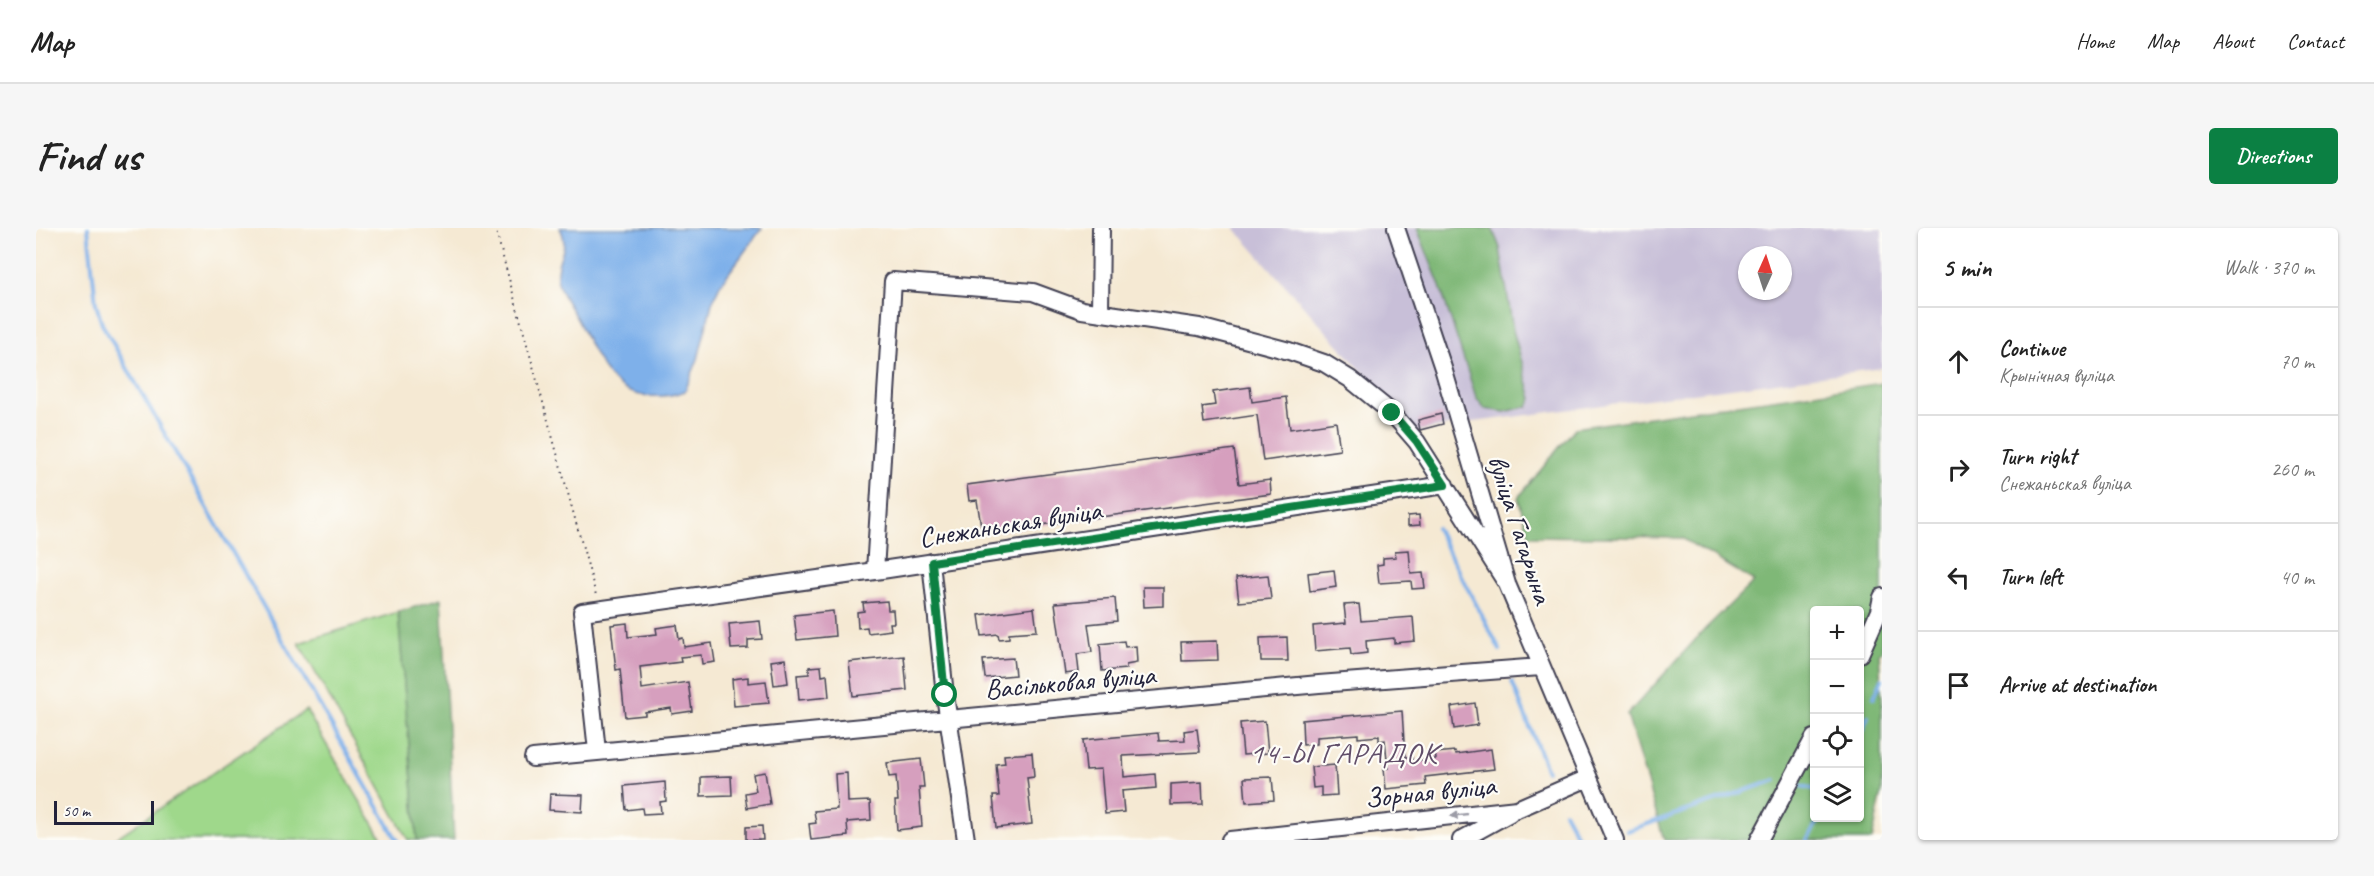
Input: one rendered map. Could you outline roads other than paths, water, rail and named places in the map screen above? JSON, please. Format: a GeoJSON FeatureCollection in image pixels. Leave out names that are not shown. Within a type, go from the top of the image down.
{"type":"FeatureCollection","features":[{"type":"Feature","properties":{"kind":"street"},"geometry":{"type":"LineString","coordinates":[[1101,228],[1101,312]]}},
{"type":"Feature","properties":{"kind":"street","name":"вуліца Гагарына"},"geometry":{"type":"LineString","coordinates":[[1396,228],[1443,368],[1507,584],[1615,840]]}},
{"type":"Feature","properties":{"kind":"street"},"geometry":{"type":"LineString","coordinates":[[875,571],[893,281],[1033,292],[1082,310],[1199,327],[1289,351],[1324,363],[1350,379],[1392,413],[1417,442],[1507,584]]}},
{"type":"Feature","properties":{"kind":"street","name":"Снежаньская вуліца"},"geometry":{"type":"LineString","coordinates":[[597,752],[582,612],[875,571],[1445,485]]}},
{"type":"Feature","properties":{"kind":"street"},"geometry":{"type":"LineString","coordinates":[[932,562],[948,719],[966,840]]}},
{"type":"Feature","properties":{"kind":"street"},"geometry":{"type":"LineString","coordinates":[[1864,645],[1879,611],[1882,597]]}},
{"type":"Feature","properties":{"kind":"street","name":"Васільковая вуліца"},"geometry":{"type":"LineString","coordinates":[[533,758],[1319,684],[1541,667]]}},
{"type":"Feature","properties":{"kind":"street"},"geometry":{"type":"LineString","coordinates":[[1759,840],[1810,747]]}},
{"type":"Feature","properties":{"kind":"street","name":"Зорная вуліца"},"geometry":{"type":"LineString","coordinates":[[1230,840],[1346,834],[1517,809],[1588,778]]}},
{"type":"Feature","properties":{"kind":"street"},"geometry":{"type":"LineString","coordinates":[[1461,840],[1517,809]]}},
{"type":"Feature","properties":{"kind":"water"},"geometry":{"type":"Polygon","coordinates":[[[560,228],[762,228],[720,285],[712,303],[698,359],[685,391],[662,396],[634,394],[613,380],[605,370],[558,283],[557,270],[564,242],[560,228]]]}},
{"type":"Feature","properties":{"kind":"waterway"},"geometry":{"type":"LineString","coordinates":[[88,228],[96,304],[102,324],[397,840]]}},
{"type":"Feature","properties":{"kind":"waterway"},"geometry":{"type":"LineString","coordinates":[[1436,528],[1500,650]]}},
{"type":"Feature","properties":{"kind":"waterway"},"geometry":{"type":"LineString","coordinates":[[1874,697],[1882,679]]}},
{"type":"Feature","properties":{"kind":"waterway"},"geometry":{"type":"LineString","coordinates":[[1512,682],[1547,771]]}},
{"type":"Feature","properties":{"kind":"waterway"},"geometry":{"type":"LineString","coordinates":[[1864,726],[1868,716]]}},
{"type":"Feature","properties":{"kind":"waterway"},"geometry":{"type":"LineString","coordinates":[[1627,831],[1776,780]]}},
{"type":"Feature","properties":{"kind":"waterway"},"geometry":{"type":"LineString","coordinates":[[1798,785],[1810,788]]}},
{"type":"Feature","properties":{"kind":"waterway"},"geometry":{"type":"LineString","coordinates":[[1564,812],[1579,840]]}},
{"type":"Feature","properties":{"kind":"waterway"},"geometry":{"type":"LineString","coordinates":[[1807,840],[1818,822]]}},
{"type":"Feature","properties":{"kind":"district","name":"14-Ы ГАРАДОК"},"geometry":{"type":"Point","coordinates":[1344,753]}}]}
